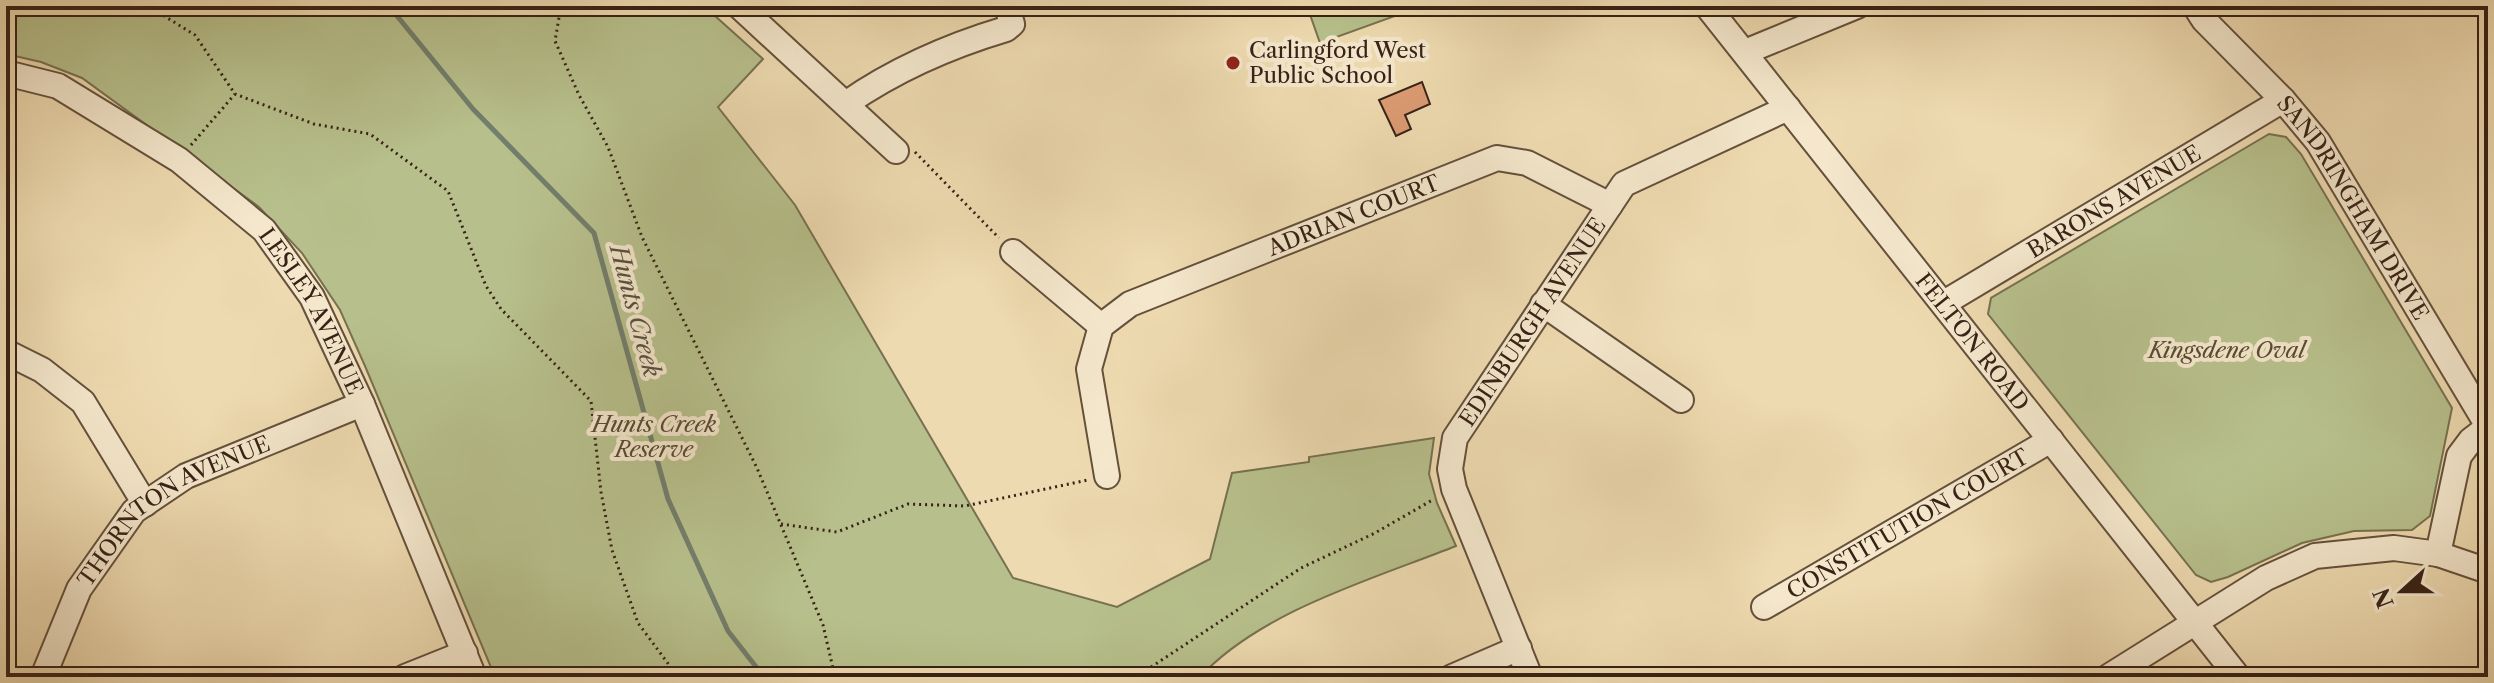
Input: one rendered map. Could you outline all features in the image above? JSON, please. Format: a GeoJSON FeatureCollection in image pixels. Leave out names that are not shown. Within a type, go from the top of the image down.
{"type":"FeatureCollection","features":[{"type":"Feature","properties":{"kind":"street"},"geometry":{"type":"LineString","coordinates":[[739,6],[896,151]]}},
{"type":"Feature","properties":{"kind":"street"},"geometry":{"type":"LineString","coordinates":[[847,103],[882,79],[925,58],[1006,29],[1012,24],[1007,6]]}},
{"type":"Feature","properties":{"kind":"street","name":"FELTON ROAD"},"geometry":{"type":"LineString","coordinates":[[1707,6],[2238,677]]}},
{"type":"Feature","properties":{"kind":"street"},"geometry":{"type":"LineString","coordinates":[[1745,52],[1857,6]]}},
{"type":"Feature","properties":{"kind":"street","name":"SANDRINGHAM DRIVE"},"geometry":{"type":"LineString","coordinates":[[2195,6],[2204,20],[2283,100],[2318,142],[2488,427]]}},
{"type":"Feature","properties":{"kind":"street","name":"LESLEY AVENUE"},"geometry":{"type":"LineString","coordinates":[[6,73],[58,86],[179,160],[264,230],[312,297],[362,404],[474,677]]}},
{"type":"Feature","properties":{"kind":"street","name":"BARONS AVENUE"},"geometry":{"type":"LineString","coordinates":[[1944,303],[2283,100]]}},
{"type":"Feature","properties":{"kind":"street","name":"EDINBURGH AVENUE"},"geometry":{"type":"LineString","coordinates":[[1530,677],[1454,489],[1450,469],[1455,438],[1624,184],[1788,108]]}},
{"type":"Feature","properties":{"kind":"street","name":"ADRIAN COURT"},"geometry":{"type":"LineString","coordinates":[[1101,326],[1130,304],[1497,158],[1527,163],[1610,205]]}},
{"type":"Feature","properties":{"kind":"street"},"geometry":{"type":"LineString","coordinates":[[1013,252],[1101,326],[1089,369],[1107,476]]}},
{"type":"Feature","properties":{"kind":"street"},"geometry":{"type":"LineString","coordinates":[[1543,304],[1681,400]]}},
{"type":"Feature","properties":{"kind":"street"},"geometry":{"type":"LineString","coordinates":[[6,352],[42,370],[83,402],[145,504]]}},
{"type":"Feature","properties":{"kind":"street","name":"THORNTON AVENUE"},"geometry":{"type":"LineString","coordinates":[[43,677],[79,589],[134,511],[186,476],[362,404]]}},
{"type":"Feature","properties":{"kind":"street"},"geometry":{"type":"LineString","coordinates":[[2438,554],[2459,456],[2471,440],[2488,427]]}},
{"type":"Feature","properties":{"kind":"street","name":"CONSTITUTION COURT"},"geometry":{"type":"LineString","coordinates":[[1764,607],[2051,440]]}},
{"type":"Feature","properties":{"kind":"street"},"geometry":{"type":"LineString","coordinates":[[2108,677],[2266,578],[2315,556],[2394,548],[2438,554],[2488,571]]}},
{"type":"Feature","properties":{"kind":"street"},"geometry":{"type":"LineString","coordinates":[[1452,677],[1519,648]]}},
{"type":"Feature","properties":{"kind":"street"},"geometry":{"type":"LineString","coordinates":[[405,677],[465,653]]}},
{"type":"Feature","properties":{"kind":"path"},"geometry":{"type":"LineString","coordinates":[[148,6],[195,35],[235,94],[314,124],[370,134],[448,191],[486,286],[501,309],[591,401],[601,492],[612,550],[638,623],[678,677]]}},
{"type":"Feature","properties":{"kind":"path"},"geometry":{"type":"LineString","coordinates":[[561,6],[555,41],[579,95],[608,147],[642,237],[757,468],[823,625],[835,677]]}},
{"type":"Feature","properties":{"kind":"path"},"geometry":{"type":"LineString","coordinates":[[179,160],[235,94]]}},
{"type":"Feature","properties":{"kind":"path"},"geometry":{"type":"LineString","coordinates":[[896,151],[917,153],[1013,252]]}},
{"type":"Feature","properties":{"kind":"path"},"geometry":{"type":"LineString","coordinates":[[781,524],[837,532],[908,504],[965,506],[1107,476]]}},
{"type":"Feature","properties":{"kind":"path"},"geometry":{"type":"LineString","coordinates":[[1136,677],[1301,568],[1375,533],[1454,489]]}},
{"type":"Feature","properties":{"kind":"green space","name":"Hunts Creek Reserve"},"geometry":{"type":"Polygon","coordinates":[[[6,6],[704,6],[763,59],[718,107],[795,205],[1013,578],[1117,607],[1210,559],[1232,473],[1309,462],[1309,457],[1434,438],[1429,474],[1437,503],[1456,546],[1286,615],[1254,633],[1200,677],[495,677],[340,310],[302,253],[259,207],[82,78],[41,62],[6,54],[6,6]]]}},
{"type":"Feature","properties":{"kind":"green space"},"geometry":{"type":"Polygon","coordinates":[[[1307,6],[1392,6],[1395,16],[1320,43],[1307,6]]]}},
{"type":"Feature","properties":{"kind":"green space","name":"Kingsdene Oval"},"geometry":{"type":"Polygon","coordinates":[[[2269,134],[2286,137],[2301,154],[2452,408],[2430,516],[2412,530],[2354,531],[2302,543],[2211,582],[2196,575],[1988,314],[1991,298],[2269,134]]]}},
{"type":"Feature","properties":{"kind":"building"},"geometry":{"type":"Polygon","coordinates":[[[1422,82],[1430,104],[1405,115],[1411,129],[1396,136],[1379,100],[1422,82]]]}},
{"type":"Feature","properties":{"kind":"waterway","name":"Hunts Creek"},"geometry":{"type":"LineString","coordinates":[[386,6],[473,109],[594,233],[668,499],[728,631],[764,677]]}},
{"type":"Feature","properties":{"kind":"place","name":"Carlingford West Public School"},"geometry":{"type":"Point","coordinates":[1233,63]}}]}
